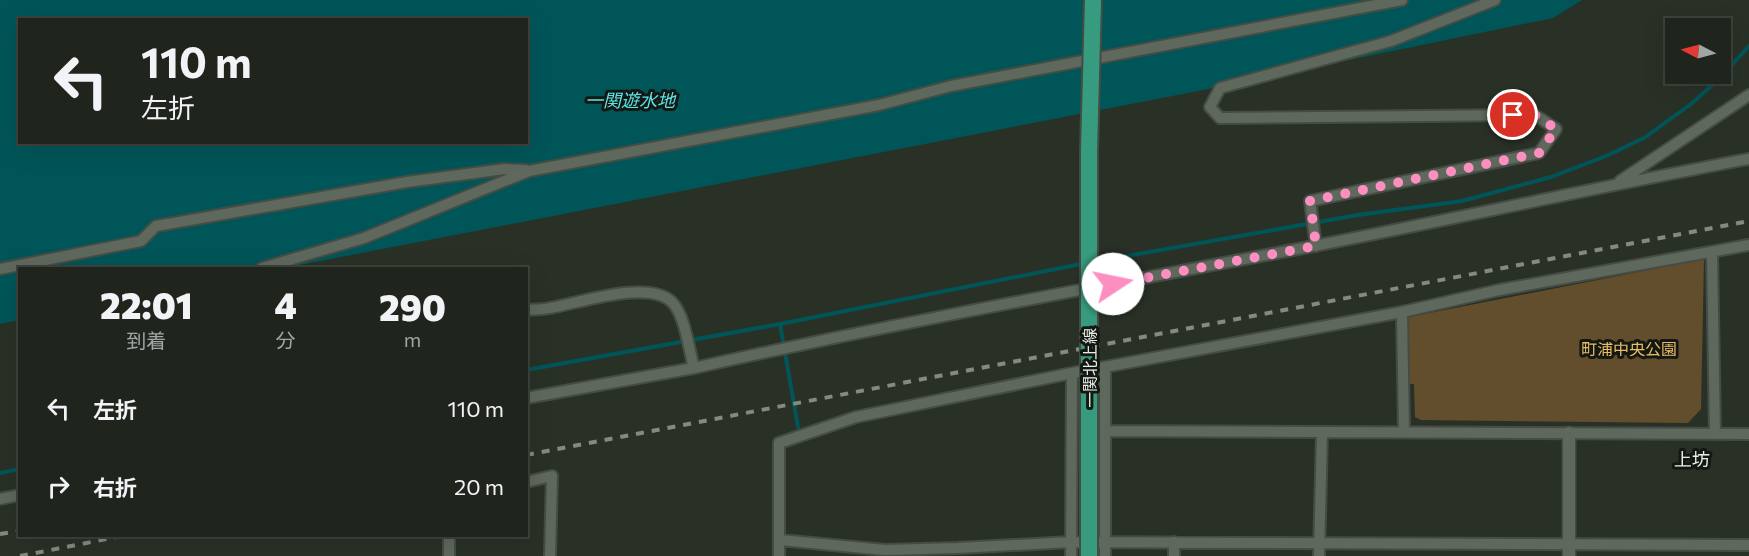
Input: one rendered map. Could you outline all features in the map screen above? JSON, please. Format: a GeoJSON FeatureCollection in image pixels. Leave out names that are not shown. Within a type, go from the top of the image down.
{"type":"FeatureCollection","features":[{"type":"Feature","properties":{"kind":"main road","name":"一関北上線"},"geometry":{"type":"LineString","coordinates":[[1089,556],[1089,152],[1093,0]]}},
{"type":"Feature","properties":{"kind":"street"},"geometry":{"type":"LineString","coordinates":[[265,267],[364,238],[529,171],[879,105],[951,86],[1402,0]]}},
{"type":"Feature","properties":{"kind":"street"},"geometry":{"type":"LineString","coordinates":[[1315,241],[1310,201],[1539,153],[1556,129],[1535,115],[1220,118],[1210,107],[1220,88],[1391,41],[1495,0]]}},
{"type":"Feature","properties":{"kind":"street"},"geometry":{"type":"LineString","coordinates":[[1615,184],[1749,95]]}},
{"type":"Feature","properties":{"kind":"street"},"geometry":{"type":"LineString","coordinates":[[528,398],[694,368],[797,345],[1315,241],[1749,159]]}},
{"type":"Feature","properties":{"kind":"street"},"geometry":{"type":"LineString","coordinates":[[0,269],[141,241],[156,226],[407,182],[504,169],[529,171]]}},
{"type":"Feature","properties":{"kind":"street"},"geometry":{"type":"LineString","coordinates":[[779,556],[778,443],[856,417],[1072,373],[1402,312],[1499,290],[1749,244]]}},
{"type":"Feature","properties":{"kind":"street"},"geometry":{"type":"LineString","coordinates":[[1712,252],[1716,434]]}},
{"type":"Feature","properties":{"kind":"street"},"geometry":{"type":"LineString","coordinates":[[528,310],[547,309],[624,293],[663,295],[679,311],[694,368]]}},
{"type":"Feature","properties":{"kind":"street"},"geometry":{"type":"LineString","coordinates":[[1402,312],[1404,431]]}},
{"type":"Feature","properties":{"kind":"street"},"geometry":{"type":"LineString","coordinates":[[1105,556],[1106,367]]}},
{"type":"Feature","properties":{"kind":"street"},"geometry":{"type":"LineString","coordinates":[[1071,556],[1072,373]]}},
{"type":"Feature","properties":{"kind":"street"},"geometry":{"type":"LineString","coordinates":[[1105,431],[1749,434]]}},
{"type":"Feature","properties":{"kind":"street"},"geometry":{"type":"LineString","coordinates":[[1319,556],[1322,432]]}},
{"type":"Feature","properties":{"kind":"street"},"geometry":{"type":"LineString","coordinates":[[1569,432],[1569,550]]}},
{"type":"Feature","properties":{"kind":"street"},"geometry":{"type":"LineString","coordinates":[[528,482],[552,476],[550,556]]}},
{"type":"Feature","properties":{"kind":"street"},"geometry":{"type":"LineString","coordinates":[[0,499],[18,495]]}},
{"type":"Feature","properties":{"kind":"street"},"geometry":{"type":"LineString","coordinates":[[449,537],[449,556]]}},
{"type":"Feature","properties":{"kind":"street"},"geometry":{"type":"LineString","coordinates":[[780,540],[885,550],[957,552],[1071,542],[1319,543],[1569,550],[1749,545]]}},
{"type":"Feature","properties":{"kind":"street"},"geometry":{"type":"LineString","coordinates":[[1174,543],[1174,556]]}},
{"type":"Feature","properties":{"kind":"green space","name":"町浦中央公園"},"geometry":{"type":"Polygon","coordinates":[[[1704,259],[1701,409],[1688,423],[1421,420],[1415,417],[1414,384],[1409,384],[1407,366],[1409,317],[1704,259]]]}},
{"type":"Feature","properties":{"kind":"water","name":"一関遊水地"},"geometry":{"type":"Polygon","coordinates":[[[0,0],[1582,0],[1553,18],[1193,92],[289,267],[18,267],[18,320],[0,324],[0,0]]]}},
{"type":"Feature","properties":{"kind":"waterway"},"geometry":{"type":"LineString","coordinates":[[1093,262],[1358,215],[1462,201],[1551,177],[1606,156],[1644,138],[1691,104],[1720,78],[1749,46]]}},
{"type":"Feature","properties":{"kind":"waterway"},"geometry":{"type":"LineString","coordinates":[[528,370],[780,324],[1086,263]]}},
{"type":"Feature","properties":{"kind":"waterway"},"geometry":{"type":"LineString","coordinates":[[780,324],[798,427]]}},
{"type":"Feature","properties":{"kind":"waterway"},"geometry":{"type":"LineString","coordinates":[[0,473],[18,469]]}},
{"type":"Feature","properties":{"kind":"railway"},"geometry":{"type":"LineString","coordinates":[[528,455],[1749,221]]}},
{"type":"Feature","properties":{"kind":"railway"},"geometry":{"type":"LineString","coordinates":[[0,534],[18,531]]}},
{"type":"Feature","properties":{"kind":"railway"},"geometry":{"type":"LineString","coordinates":[[20,556],[117,537]]}},
{"type":"Feature","properties":{"kind":"district","name":"上坊"},"geometry":{"type":"Point","coordinates":[1692,459]}},
{"type":"Feature","properties":{"kind":"route"},"geometry":{"type":"LineString","coordinates":[[1113,284],[1316,246],[1310,201],[1539,153],[1556,129],[1535,115],[1513,115]]}}]}
